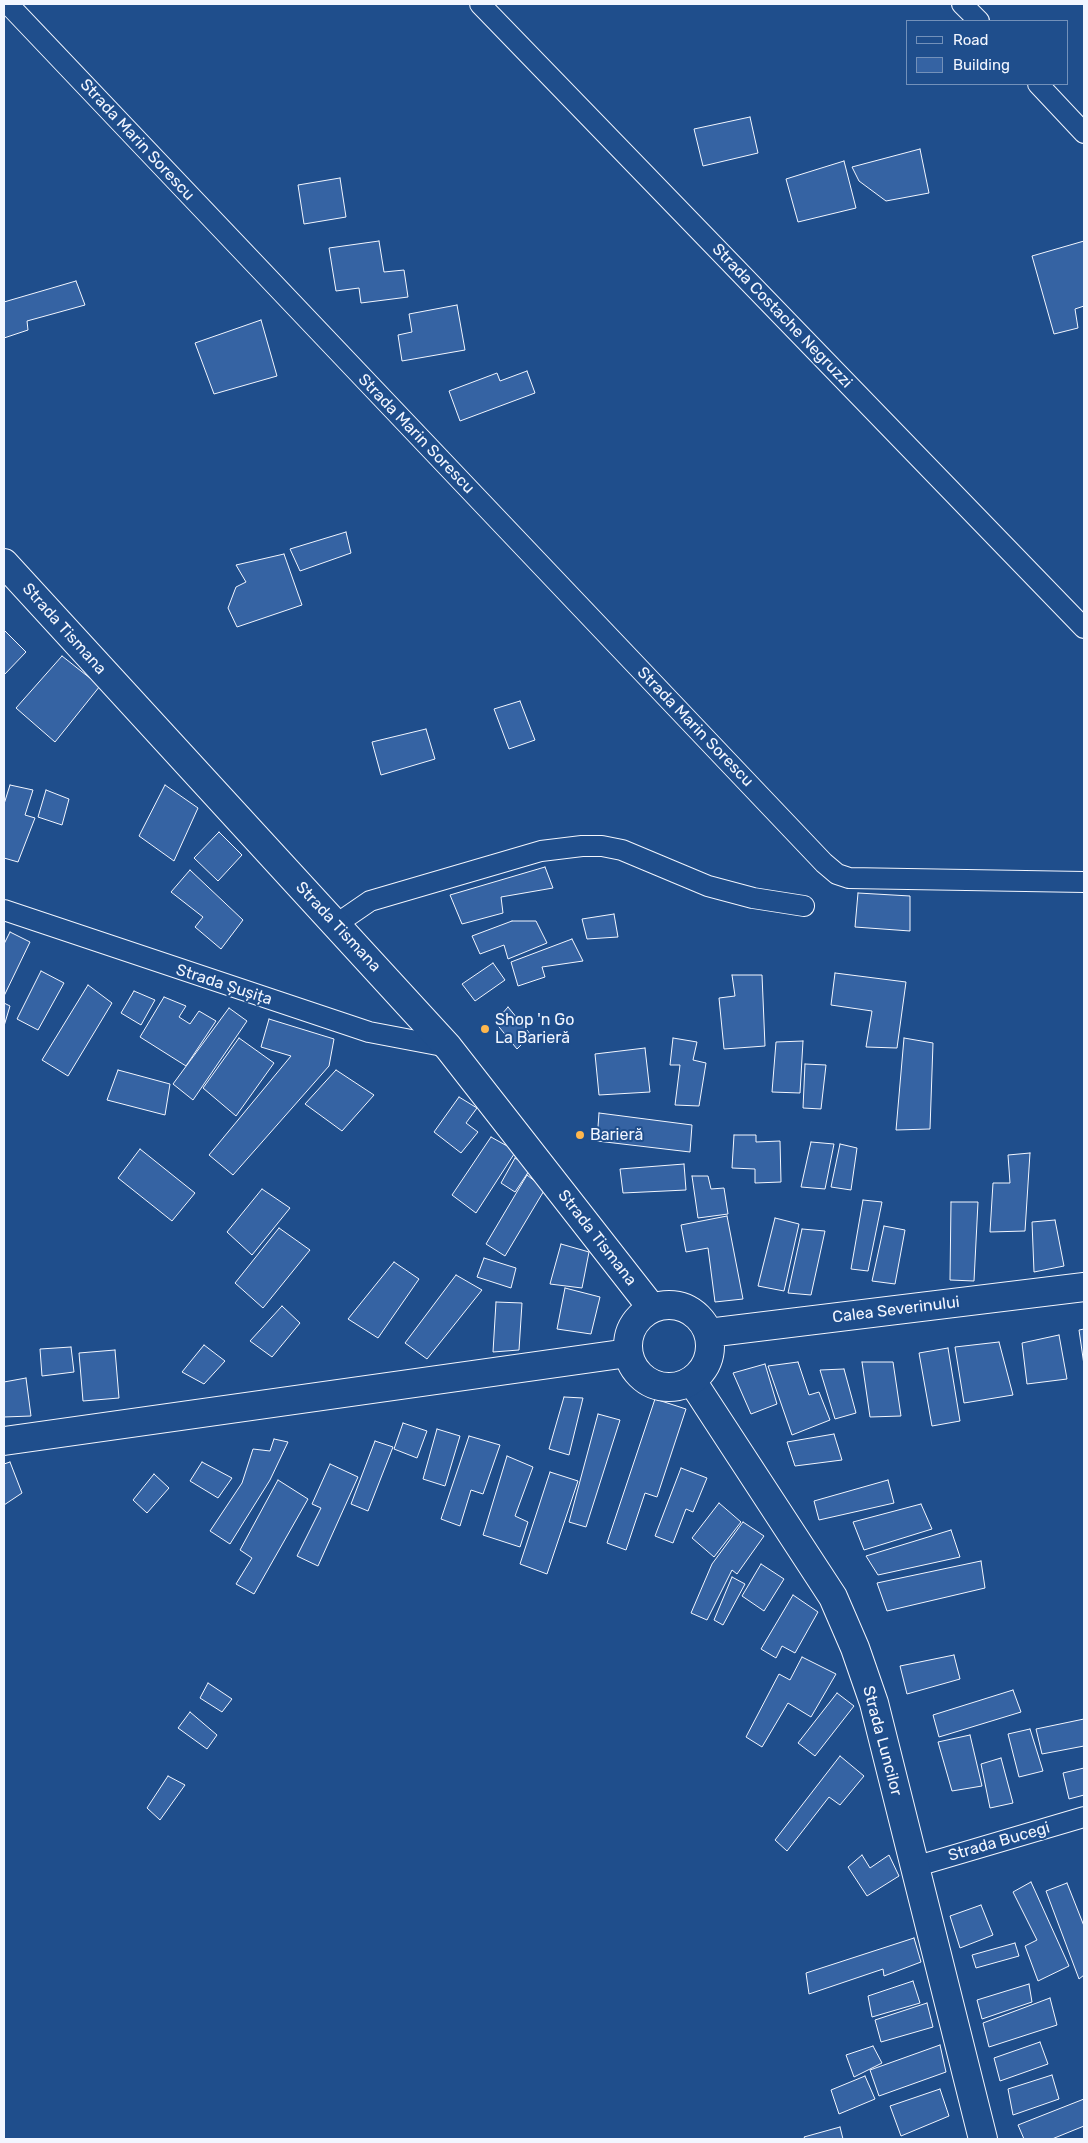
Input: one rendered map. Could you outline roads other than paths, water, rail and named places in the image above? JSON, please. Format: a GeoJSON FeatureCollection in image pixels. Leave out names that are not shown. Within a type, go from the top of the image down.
{"type":"FeatureCollection","features":[{"type":"Feature","properties":{"kind":"main road","name":"Strada Tismana"},"geometry":{"type":"LineString","coordinates":[[4,563],[448,1047],[652,1308]]}},
{"type":"Feature","properties":{"kind":"main road","name":"Calea Severinului"},"geometry":{"type":"LineString","coordinates":[[708,1333],[1084,1287]]}},
{"type":"Feature","properties":{"kind":"main road"},"geometry":{"type":"LineString","coordinates":[[665,1305],[679,1306],[692,1311],[702,1320],[708,1333],[710,1346],[708,1359],[702,1371],[692,1380],[679,1386],[666,1387],[652,1384],[632,1366],[628,1353],[628,1339],[632,1326],[652,1308],[665,1305]]}},
{"type":"Feature","properties":{"kind":"main road"},"geometry":{"type":"LineString","coordinates":[[4,1441],[628,1353]]}},
{"type":"Feature","properties":{"kind":"main road","name":"Strada Luncilor"},"geometry":{"type":"LineString","coordinates":[[692,1380],[781,1515],[836,1606],[856,1648],[874,1704],[983,2139]]}},
{"type":"Feature","properties":{"kind":"street","name":"Strada Marin Sorescu"},"geometry":{"type":"LineString","coordinates":[[8,4],[824,863],[837,874],[849,878],[1084,882]]}},
{"type":"Feature","properties":{"kind":"street","name":"Strada Costache Negruzzi"},"geometry":{"type":"LineString","coordinates":[[480,4],[1084,628]]}},
{"type":"Feature","properties":{"kind":"street"},"geometry":{"type":"LineString","coordinates":[[962,4],[978,20]]}},
{"type":"Feature","properties":{"kind":"street"},"geometry":{"type":"LineString","coordinates":[[1039,85],[1084,133]]}},
{"type":"Feature","properties":{"kind":"street"},"geometry":{"type":"LineString","coordinates":[[335,924],[370,901],[541,851],[582,846],[602,846],[622,850],[708,886],[753,898],[804,906]]}},
{"type":"Feature","properties":{"kind":"street","name":"Strada Șușița"},"geometry":{"type":"LineString","coordinates":[[4,910],[370,1032],[448,1047]]}},
{"type":"Feature","properties":{"kind":"street","name":"Strada Bucegi"},"geometry":{"type":"LineString","coordinates":[[914,1867],[1084,1817]]}},
{"type":"Feature","properties":{"kind":"place","name":"Shop 'n Go La Barieră"},"geometry":{"type":"Point","coordinates":[485,1029]}},
{"type":"Feature","properties":{"kind":"place","name":"Barieră"},"geometry":{"type":"Point","coordinates":[580,1135]}}]}
